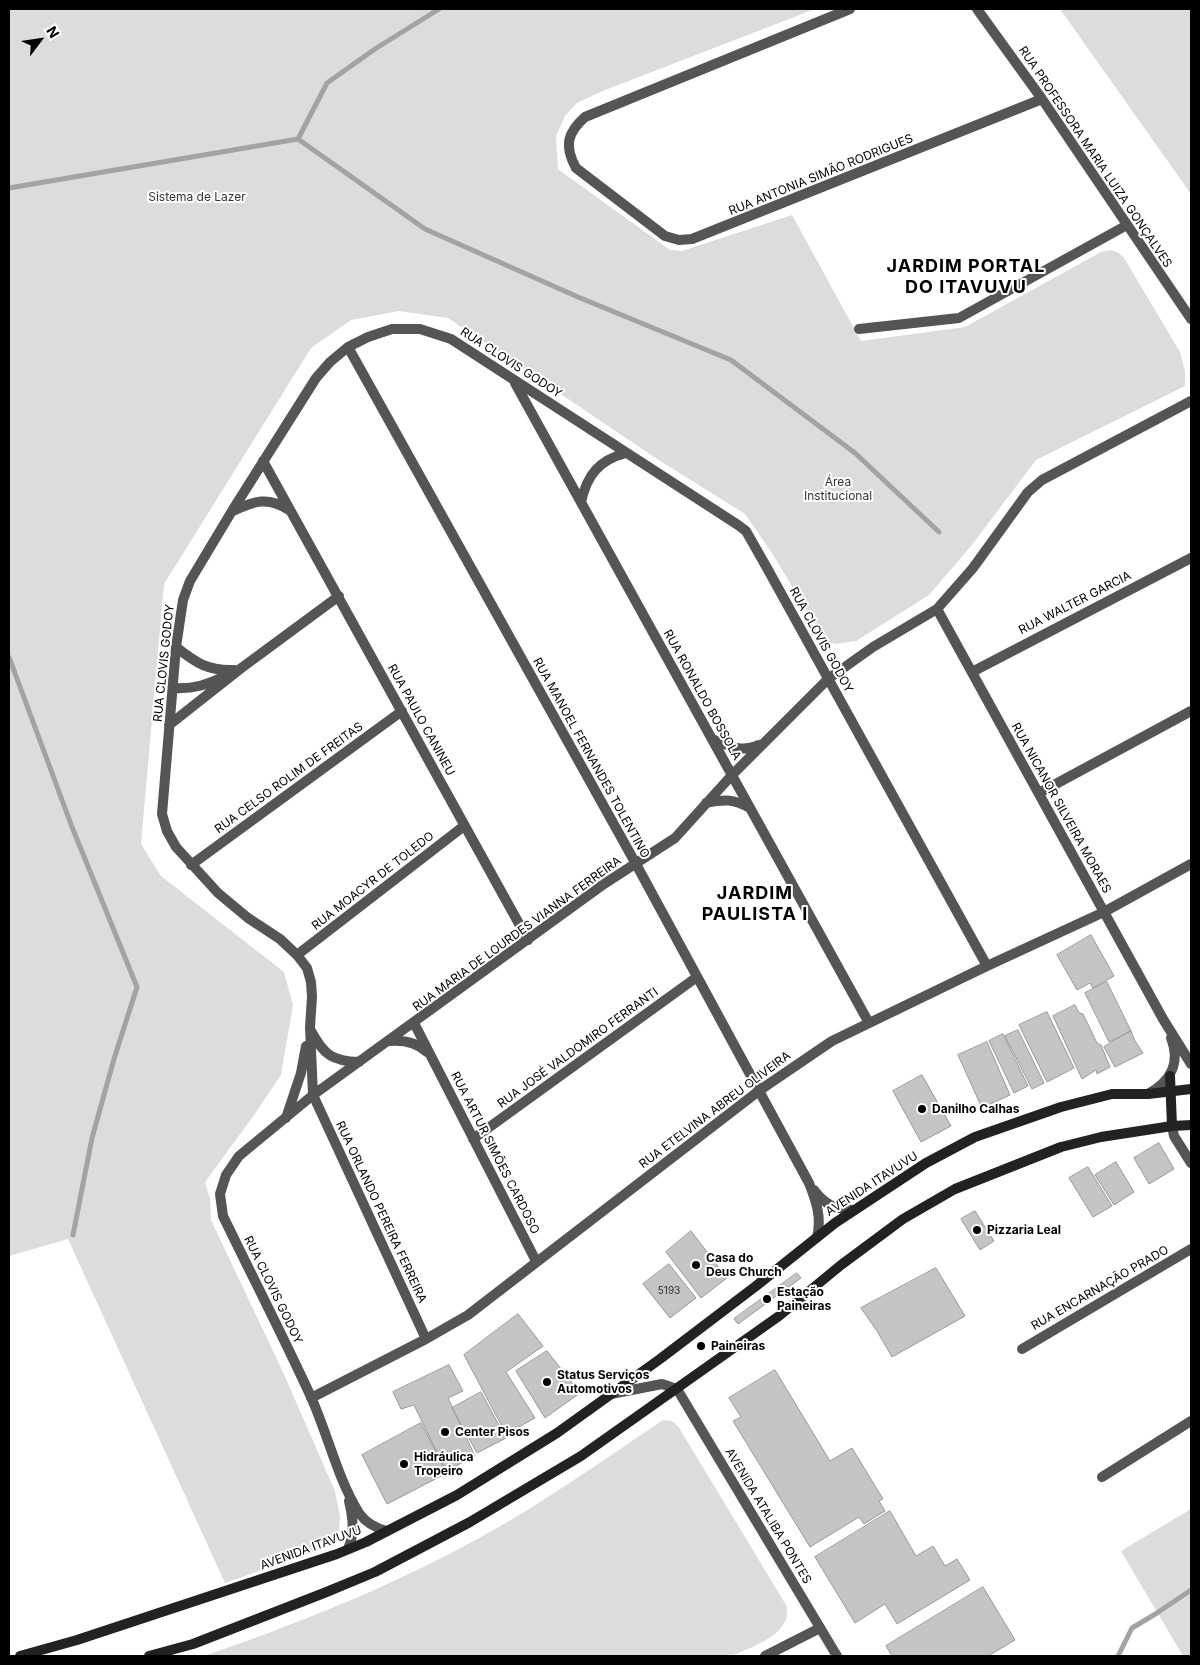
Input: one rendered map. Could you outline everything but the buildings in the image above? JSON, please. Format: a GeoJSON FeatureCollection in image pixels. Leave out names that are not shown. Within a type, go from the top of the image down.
{"type":"FeatureCollection","features":[{"type":"Feature","properties":{"kind":"main road"},"geometry":{"type":"LineString","coordinates":[[1170,1076],[1172,1126]]}},
{"type":"Feature","properties":{"kind":"main road","name":"AVENIDA ITAVUVU"},"geometry":{"type":"LineString","coordinates":[[22,1656],[155,1615],[348,1549],[457,1495],[557,1433],[756,1286],[854,1210],[926,1163],[975,1137],[1061,1107],[1112,1094],[1148,1094],[1191,1089]]}},
{"type":"Feature","properties":{"kind":"main road"},"geometry":{"type":"LineString","coordinates":[[149,1656],[193,1644],[233,1630],[375,1572],[470,1522],[581,1456],[779,1316],[841,1265],[903,1219],[955,1189],[1060,1147],[1101,1137],[1172,1126],[1191,1125]]}},
{"type":"Feature","properties":{"kind":"street","name":"RUA ANTONIA SIMÃO RODRIGUES"},"geometry":{"type":"LineString","coordinates":[[850,9],[585,117],[575,126],[570,135],[570,157],[576,168],[665,236],[679,240],[692,239],[1042,99]]}},
{"type":"Feature","properties":{"kind":"street","name":"RUA PROFESSORA MARIA LUIZA GONÇALVES"},"geometry":{"type":"LineString","coordinates":[[978,9],[1042,99],[1191,319]]}},
{"type":"Feature","properties":{"kind":"street"},"geometry":{"type":"LineString","coordinates":[[859,329],[959,318],[1127,225]]}},
{"type":"Feature","properties":{"kind":"street","name":"RUA CLOVIS GODOY"},"geometry":{"type":"LineString","coordinates":[[386,1531],[377,1529],[368,1523],[360,1514],[347,1490],[311,1398],[223,1216],[220,1194],[226,1175],[239,1156],[313,1095],[310,1027],[311,982],[306,968],[297,955],[280,939],[248,918],[218,893],[191,865],[176,847],[167,831],[162,814],[176,647],[185,592],[263,461],[316,378],[330,362],[348,347],[368,337],[392,329],[420,329],[451,339],[746,531],[987,966]]}},
{"type":"Feature","properties":{"kind":"street","name":"RUA MANOEL FERNANDES TOLENTINO"},"geometry":{"type":"LineString","coordinates":[[348,347],[636,864],[809,1183],[820,1198],[830,1206],[854,1210]]}},
{"type":"Feature","properties":{"kind":"street","name":"RUA RONALDO BOSSOLA"},"geometry":{"type":"LineString","coordinates":[[513,380],[869,1023]]}},
{"type":"Feature","properties":{"kind":"street","name":"RUA MARIA DE LOURDES VIANNA FERREIRA"},"geometry":{"type":"LineString","coordinates":[[313,1095],[604,884],[675,838],[732,775],[828,679],[872,647],[938,609],[974,568],[1028,492],[1042,480],[1191,400]]}},
{"type":"Feature","properties":{"kind":"street"},"geometry":{"type":"LineString","coordinates":[[580,502],[584,487],[590,476],[608,459],[626,453]]}},
{"type":"Feature","properties":{"kind":"street","name":"RUA PAULO CANINEU"},"geometry":{"type":"LineString","coordinates":[[263,461],[528,940]]}},
{"type":"Feature","properties":{"kind":"street"},"geometry":{"type":"LineString","coordinates":[[232,511],[264,500],[278,503],[292,512]]}},
{"type":"Feature","properties":{"kind":"street","name":"RUA WALTER GARCIA"},"geometry":{"type":"LineString","coordinates":[[972,672],[1191,558]]}},
{"type":"Feature","properties":{"kind":"street"},"geometry":{"type":"LineString","coordinates":[[169,725],[240,669],[339,596]]}},
{"type":"Feature","properties":{"kind":"street","name":"RUA NICANOR SILVEIRA MORAES"},"geometry":{"type":"LineString","coordinates":[[938,609],[1163,1019],[1191,1064]]}},
{"type":"Feature","properties":{"kind":"street"},"geometry":{"type":"LineString","coordinates":[[176,647],[203,666],[219,671],[240,669]]}},
{"type":"Feature","properties":{"kind":"street"},"geometry":{"type":"LineString","coordinates":[[173,688],[201,686],[240,669]]}},
{"type":"Feature","properties":{"kind":"street"},"geometry":{"type":"LineString","coordinates":[[1039,793],[1191,710]]}},
{"type":"Feature","properties":{"kind":"street","name":"RUA CELSO ROLIM DE FREITAS"},"geometry":{"type":"LineString","coordinates":[[191,865],[402,711]]}},
{"type":"Feature","properties":{"kind":"street"},"geometry":{"type":"LineString","coordinates":[[712,739],[735,749],[750,749],[764,743]]}},
{"type":"Feature","properties":{"kind":"street"},"geometry":{"type":"LineString","coordinates":[[706,803],[722,800],[736,801],[750,808]]}},
{"type":"Feature","properties":{"kind":"street","name":"RUA MOACYR DE TOLEDO"},"geometry":{"type":"LineString","coordinates":[[297,955],[464,826]]}},
{"type":"Feature","properties":{"kind":"street","name":"RUA ETELVINA ABREU OLIVEIRA"},"geometry":{"type":"LineString","coordinates":[[311,1398],[426,1339],[468,1315],[760,1090],[832,1041],[1104,912],[1191,864]]}},
{"type":"Feature","properties":{"kind":"street","name":"RUA JOSÉ VALDOMIRO FERRANTI"},"geometry":{"type":"LineString","coordinates":[[473,1139],[697,977]]}},
{"type":"Feature","properties":{"kind":"street","name":"RUA NICANOR SILVEIRA MORAES"},"geometry":{"type":"LineString","coordinates":[[1163,1019],[1174,1044],[1175,1061],[1170,1076]]}},
{"type":"Feature","properties":{"kind":"street","name":"RUA ARTUR SIMÕES CARDOSO"},"geometry":{"type":"LineString","coordinates":[[414,1023],[536,1261]]}},
{"type":"Feature","properties":{"kind":"street"},"geometry":{"type":"LineString","coordinates":[[310,1027],[322,1049],[328,1054],[342,1060],[359,1062]]}},
{"type":"Feature","properties":{"kind":"street","name":"RUA CLOVIS GODOY"},"geometry":{"type":"LineString","coordinates":[[286,1118],[301,1073],[310,1027]]}},
{"type":"Feature","properties":{"kind":"street","name":"RUA ARTUR SIMÕES CARDOSO"},"geometry":{"type":"LineString","coordinates":[[388,1041],[401,1040],[412,1042],[423,1048],[431,1056]]}},
{"type":"Feature","properties":{"kind":"street","name":"RUA CLOVIS GODOY"},"geometry":{"type":"LineString","coordinates":[[301,1073],[301,1090],[304,1102]]}},
{"type":"Feature","properties":{"kind":"street"},"geometry":{"type":"LineString","coordinates":[[1148,1094],[1159,1088],[1170,1076]]}},
{"type":"Feature","properties":{"kind":"street","name":"RUA ORLANDO PEREIRA FERREIRA"},"geometry":{"type":"LineString","coordinates":[[313,1095],[426,1339]]}},
{"type":"Feature","properties":{"kind":"street"},"geometry":{"type":"LineString","coordinates":[[1172,1126],[1174,1136],[1191,1164]]}},
{"type":"Feature","properties":{"kind":"street","name":"RUA MANOEL FERNANDES TOLENTINO"},"geometry":{"type":"LineString","coordinates":[[809,1183],[819,1214],[820,1224],[817,1237]]}},
{"type":"Feature","properties":{"kind":"street","name":"RUA ENCARNAÇÃO PRADO"},"geometry":{"type":"LineString","coordinates":[[1022,1348],[1191,1249]]}},
{"type":"Feature","properties":{"kind":"street","name":"AVENIDA ITAVUVU"},"geometry":{"type":"LineString","coordinates":[[611,1394],[662,1384],[677,1389]]}},
{"type":"Feature","properties":{"kind":"street","name":"AVENIDA ATALIBA PONTES"},"geometry":{"type":"LineString","coordinates":[[677,1389],[837,1656]]}},
{"type":"Feature","properties":{"kind":"street"},"geometry":{"type":"LineString","coordinates":[[1102,1477],[1191,1421]]}},
{"type":"Feature","properties":{"kind":"street","name":"RUA CLOVIS GODOY"},"geometry":{"type":"LineString","coordinates":[[347,1490],[353,1527],[352,1540],[348,1549]]}},
{"type":"Feature","properties":{"kind":"street"},"geometry":{"type":"LineString","coordinates":[[765,1656],[820,1628]]}},
{"type":"Feature","properties":{"kind":"green space","name":"Sistema de Lazer"},"geometry":{"type":"Polygon","coordinates":[[[9,9],[815,9],[600,92],[577,103],[565,116],[556,136],[558,169],[670,250],[682,251],[792,215],[861,341],[965,327],[1101,252],[1114,251],[1124,258],[1180,352],[1185,371],[1185,386],[1036,460],[971,546],[929,595],[856,641],[836,644],[825,641],[772,553],[745,514],[657,459],[448,318],[399,311],[351,320],[311,348],[164,584],[141,844],[161,876],[284,972],[293,1005],[281,1075],[205,1182],[210,1199],[211,1220],[282,1370],[335,1491],[340,1517],[339,1532],[333,1545],[225,1583],[68,1239],[9,1256],[9,9]]]}},
{"type":"Feature","properties":{"kind":"green space"},"geometry":{"type":"Polygon","coordinates":[[[1060,9],[1191,9],[1191,194],[1060,9]]]}},
{"type":"Feature","properties":{"kind":"green space"},"geometry":{"type":"Polygon","coordinates":[[[663,1420],[672,1421],[678,1426],[786,1605],[787,1615],[784,1624],[770,1638],[732,1656],[204,1656],[331,1608],[455,1551],[534,1506],[663,1420]]]}},
{"type":"Feature","properties":{"kind":"green space"},"geometry":{"type":"Polygon","coordinates":[[[1191,1509],[1191,1656],[1183,1656],[1121,1551],[1191,1509]]]}},
{"type":"Feature","properties":{"kind":"waterway"},"geometry":{"type":"LineString","coordinates":[[9,188],[298,139],[327,83],[375,49],[439,9]]}},
{"type":"Feature","properties":{"kind":"waterway"},"geometry":{"type":"LineString","coordinates":[[298,139],[425,229],[578,297],[731,360],[855,453],[939,532]]}},
{"type":"Feature","properties":{"kind":"waterway"},"geometry":{"type":"LineString","coordinates":[[9,657],[72,827],[137,987],[92,1138],[73,1235]]}},
{"type":"Feature","properties":{"kind":"waterway"},"geometry":{"type":"LineString","coordinates":[[1118,1656],[1132,1628],[1191,1590]]}},
{"type":"Feature","properties":{"kind":"place","name":"Danilho Calhas"},"geometry":{"type":"Point","coordinates":[922,1109]}},
{"type":"Feature","properties":{"kind":"place","name":"Pizzaria Leal"},"geometry":{"type":"Point","coordinates":[977,1230]}},
{"type":"Feature","properties":{"kind":"place","name":"Casa do Deus Church"},"geometry":{"type":"Point","coordinates":[696,1265]}},
{"type":"Feature","properties":{"kind":"place","name":"Estação Paineiras"},"geometry":{"type":"Point","coordinates":[767,1299]}},
{"type":"Feature","properties":{"kind":"place","name":"Paineiras"},"geometry":{"type":"Point","coordinates":[701,1346]}},
{"type":"Feature","properties":{"kind":"place","name":"Status Serviços Automotivos"},"geometry":{"type":"Point","coordinates":[547,1382]}},
{"type":"Feature","properties":{"kind":"place","name":"Center Pisos"},"geometry":{"type":"Point","coordinates":[445,1432]}},
{"type":"Feature","properties":{"kind":"place","name":"Hidráulica Tropeiro"},"geometry":{"type":"Point","coordinates":[404,1464]}},
{"type":"Feature","properties":{"kind":"district","name":"JARDIM PORTAL DO ITAVUVU"},"geometry":{"type":"Point","coordinates":[966,277]}},
{"type":"Feature","properties":{"kind":"district","name":"JARDIM PAULISTA I"},"geometry":{"type":"Point","coordinates":[755,904]}},
{"type":"Feature","properties":{"kind":"park label","name":"Área Institucional"},"geometry":{"type":"Point","coordinates":[838,489]}}]}
